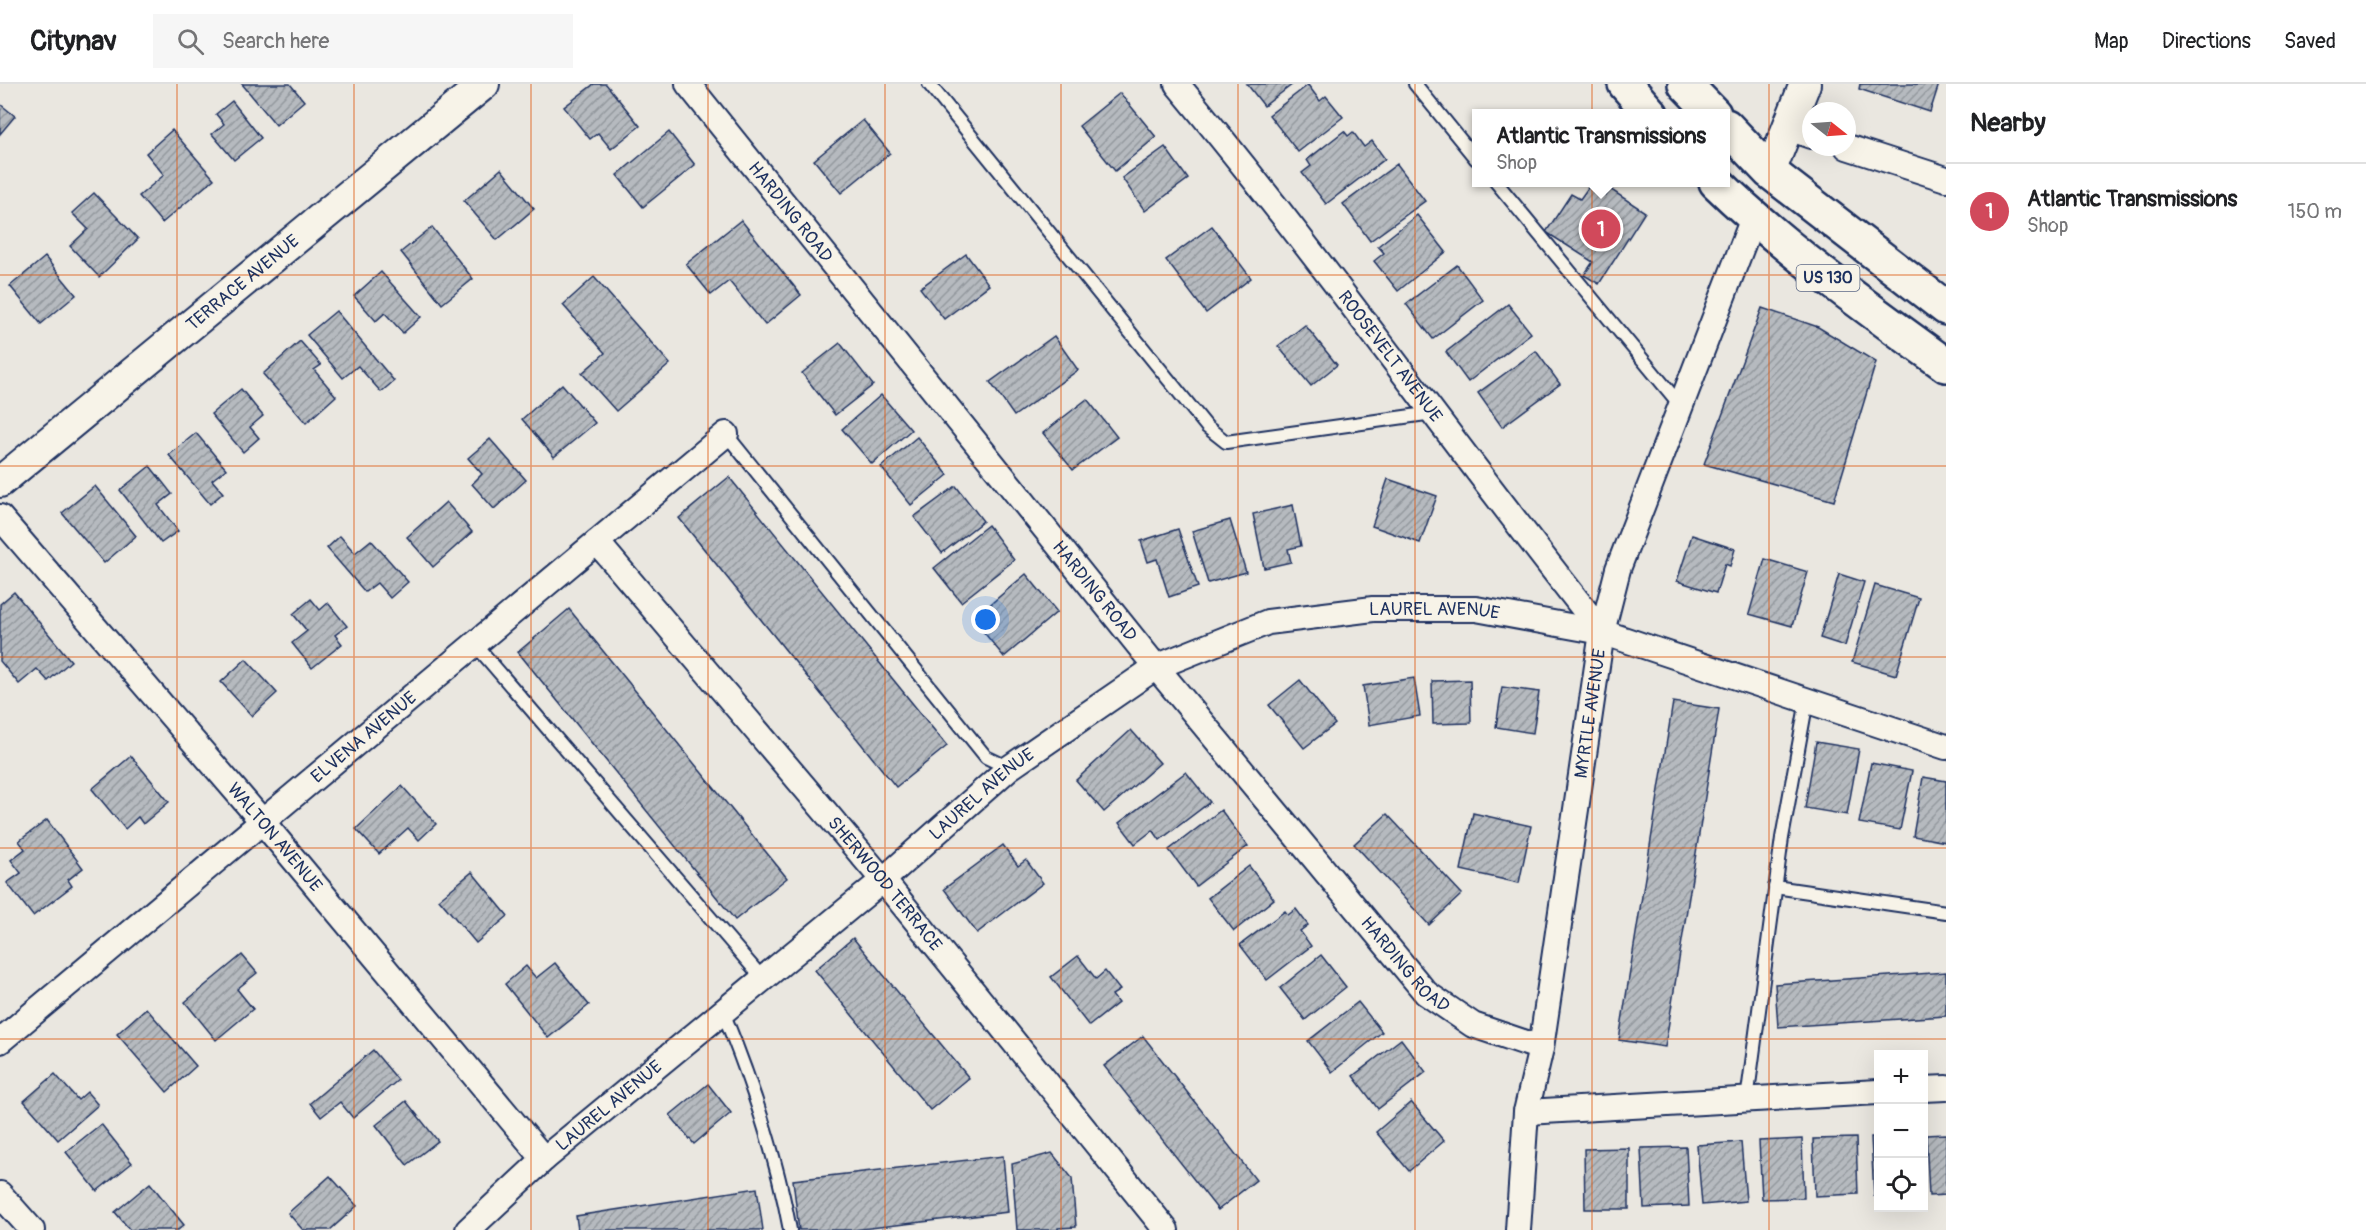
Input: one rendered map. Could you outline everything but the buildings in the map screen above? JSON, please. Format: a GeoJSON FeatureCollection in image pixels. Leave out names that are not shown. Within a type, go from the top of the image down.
{"type":"FeatureCollection","features":[{"type":"Feature","properties":{"kind":"highway"},"geometry":{"type":"LineString","coordinates":[[1625,84],[1647,109]]}},
{"type":"Feature","properties":{"kind":"highway"},"geometry":{"type":"LineString","coordinates":[[1685,84],[1709,109]]}},
{"type":"Feature","properties":{"kind":"highway","name":"US 130"},"geometry":{"type":"LineString","coordinates":[[1730,131],[1770,172],[1946,308]]}},
{"type":"Feature","properties":{"kind":"highway","name":"US 130"},"geometry":{"type":"LineString","coordinates":[[1720,187],[1753,218],[1843,290],[1946,365]]}},
{"type":"Feature","properties":{"kind":"street","name":"TERRACE AVENUE"},"geometry":{"type":"LineString","coordinates":[[0,483],[484,84]]}},
{"type":"Feature","properties":{"kind":"street","name":"HARDING ROAD"},"geometry":{"type":"LineString","coordinates":[[688,84],[1156,667],[1426,993],[1473,1025],[1541,1048]]}},
{"type":"Feature","properties":{"kind":"street","name":"ROOSEVELT AVENUE"},"geometry":{"type":"LineString","coordinates":[[1177,84],[1253,175],[1602,632]]}},
{"type":"Feature","properties":{"kind":"street"},"geometry":{"type":"LineString","coordinates":[[1770,172],[1799,132],[1805,84]]}},
{"type":"Feature","properties":{"kind":"street"},"geometry":{"type":"LineString","coordinates":[[1856,150],[1946,178]]}},
{"type":"Feature","properties":{"kind":"street","name":"MYRTLE AVENUE"},"geometry":{"type":"LineString","coordinates":[[1518,1230],[1526,1112],[1541,1048],[1602,632],[1618,569],[1753,218]]}},
{"type":"Feature","properties":{"kind":"street","name":"ELVENA AVENUE"},"geometry":{"type":"LineString","coordinates":[[0,1041],[261,820],[726,434]]}},
{"type":"Feature","properties":{"kind":"street","name":"WALTON AVENUE"},"geometry":{"type":"LineString","coordinates":[[0,517],[261,820],[544,1159]]}},
{"type":"Feature","properties":{"kind":"street","name":"SHERWOOD TERRACE"},"geometry":{"type":"LineString","coordinates":[[597,542],[883,880],[1166,1230]]}},
{"type":"Feature","properties":{"kind":"street","name":"LAUREL AVENUE"},"geometry":{"type":"LineString","coordinates":[[468,1230],[544,1159],[883,880],[1009,768],[1156,667],[1268,622],[1373,609],[1476,609],[1602,632],[1946,747]]}},
{"type":"Feature","properties":{"kind":"street"},"geometry":{"type":"LineString","coordinates":[[1928,1089],[1946,1088]]}},
{"type":"Feature","properties":{"kind":"street"},"geometry":{"type":"LineString","coordinates":[[1526,1112],[1874,1092]]}},
{"type":"Feature","properties":{"kind":"street"},"geometry":{"type":"LineString","coordinates":[[0,1194],[32,1230]]}},
{"type":"Feature","properties":{"kind":"lane"},"geometry":{"type":"LineString","coordinates":[[929,84],[1207,427],[1226,442],[1433,413]]}},
{"type":"Feature","properties":{"kind":"lane"},"geometry":{"type":"LineString","coordinates":[[1415,84],[1472,154]]}},
{"type":"Feature","properties":{"kind":"lane"},"geometry":{"type":"LineString","coordinates":[[1499,187],[1681,406]]}},
{"type":"Feature","properties":{"kind":"lane"},"geometry":{"type":"LineString","coordinates":[[726,434],[986,758],[1009,768]]}},
{"type":"Feature","properties":{"kind":"lane"},"geometry":{"type":"LineString","coordinates":[[474,643],[763,979]]}},
{"type":"Feature","properties":{"kind":"lane"},"geometry":{"type":"LineString","coordinates":[[1747,1100],[1775,887],[1807,700]]}},
{"type":"Feature","properties":{"kind":"lane"},"geometry":{"type":"LineString","coordinates":[[1775,887],[1946,912]]}},
{"type":"Feature","properties":{"kind":"lane"},"geometry":{"type":"LineString","coordinates":[[723,1012],[748,1073],[780,1175],[790,1230]]}},
{"type":"Feature","properties":{"kind":"place","name":"Atlantic Transmissions"},"geometry":{"type":"Point","coordinates":[1601,229]}}]}
